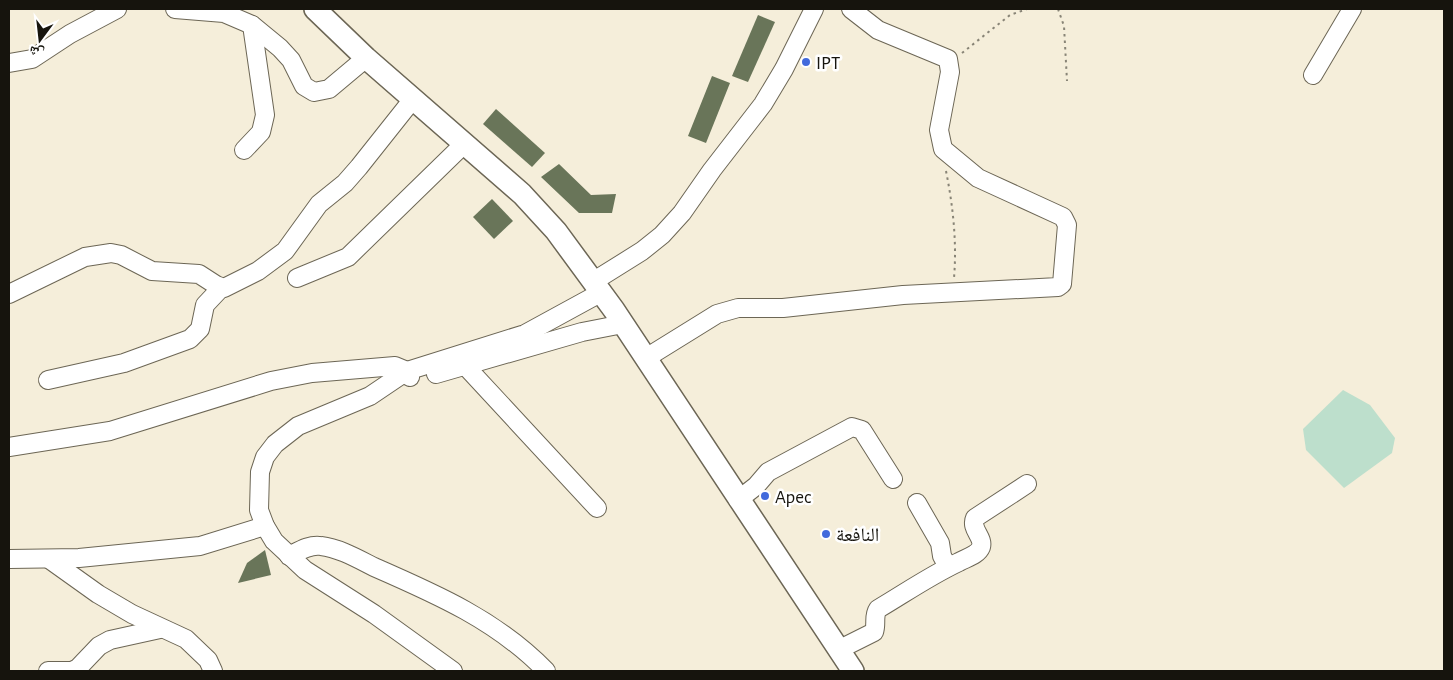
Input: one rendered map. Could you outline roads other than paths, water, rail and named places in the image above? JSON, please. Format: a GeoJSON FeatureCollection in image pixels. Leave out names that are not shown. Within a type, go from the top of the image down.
{"type":"FeatureCollection","features":[{"type":"Feature","properties":{"kind":"main road"},"geometry":{"type":"LineString","coordinates":[[315,9],[366,58],[522,194],[556,231],[598,287],[646,358],[738,500],[853,671]]}},
{"type":"Feature","properties":{"kind":"street"},"geometry":{"type":"LineString","coordinates":[[9,63],[32,58],[117,9]]}},
{"type":"Feature","properties":{"kind":"street"},"geometry":{"type":"LineString","coordinates":[[175,9],[224,13],[252,25],[280,48],[291,60],[304,86],[314,92],[329,89],[366,58]]}},
{"type":"Feature","properties":{"kind":"street"},"geometry":{"type":"LineString","coordinates":[[494,352],[598,287],[662,235],[682,213],[766,98],[784,70],[814,9]]}},
{"type":"Feature","properties":{"kind":"street"},"geometry":{"type":"LineString","coordinates":[[646,358],[729,310],[783,308],[1060,286],[1063,280],[1067,225],[1063,217],[978,178],[943,149],[939,130],[950,72],[949,61],[915,43],[878,30],[851,9]]}},
{"type":"Feature","properties":{"kind":"street"},"geometry":{"type":"LineString","coordinates":[[1312,75],[1352,9]]}},
{"type":"Feature","properties":{"kind":"street"},"geometry":{"type":"LineString","coordinates":[[244,150],[261,132],[265,114],[252,25]]}},
{"type":"Feature","properties":{"kind":"street"},"geometry":{"type":"LineString","coordinates":[[48,380],[124,363],[190,339],[200,328],[206,305],[221,288],[258,271],[285,251],[319,204],[345,183],[413,99]]}},
{"type":"Feature","properties":{"kind":"street"},"geometry":{"type":"LineString","coordinates":[[297,278],[348,257],[464,144]]}},
{"type":"Feature","properties":{"kind":"street"},"geometry":{"type":"LineString","coordinates":[[9,294],[85,257],[110,253],[121,255],[152,271],[194,272],[221,288]]}},
{"type":"Feature","properties":{"kind":"street"},"geometry":{"type":"LineString","coordinates":[[453,671],[289,556],[265,526],[259,510],[260,472],[266,457],[275,444],[298,426],[321,414],[363,400],[389,384],[409,376],[494,352],[623,324]]}},
{"type":"Feature","properties":{"kind":"street"},"geometry":{"type":"LineString","coordinates":[[460,361],[597,508]]}},
{"type":"Feature","properties":{"kind":"street"},"geometry":{"type":"LineString","coordinates":[[9,448],[110,431],[246,388],[312,373],[387,366],[402,368],[409,376]]}},
{"type":"Feature","properties":{"kind":"street"},"geometry":{"type":"LineString","coordinates":[[738,500],[756,486],[768,472],[852,427],[862,430],[892,479]]}},
{"type":"Feature","properties":{"kind":"street"},"geometry":{"type":"LineString","coordinates":[[840,649],[874,632],[875,613],[878,609],[948,567],[975,554],[981,547],[973,526],[975,518],[1027,484]]}},
{"type":"Feature","properties":{"kind":"street"},"geometry":{"type":"LineString","coordinates":[[917,503],[940,543],[942,556],[948,567]]}},
{"type":"Feature","properties":{"kind":"street"},"geometry":{"type":"LineString","coordinates":[[9,559],[119,555],[200,546],[265,526]]}},
{"type":"Feature","properties":{"kind":"street"},"geometry":{"type":"LineString","coordinates":[[289,556],[312,546],[331,548],[428,590],[472,613],[508,637],[546,671]]}},
{"type":"Feature","properties":{"kind":"street"},"geometry":{"type":"LineString","coordinates":[[49,559],[98,594],[160,628],[186,639],[199,649],[208,660],[213,671]]}},
{"type":"Feature","properties":{"kind":"street"},"geometry":{"type":"LineString","coordinates":[[48,671],[72,671],[78,668],[99,646],[110,640],[160,628]]}},
{"type":"Feature","properties":{"kind":"place","name":"IPT"},"geometry":{"type":"Point","coordinates":[806,62]}},
{"type":"Feature","properties":{"kind":"place","name":"Apec"},"geometry":{"type":"Point","coordinates":[765,496]}},
{"type":"Feature","properties":{"kind":"place","name":"النافعة"},"geometry":{"type":"Point","coordinates":[826,534]}}]}
